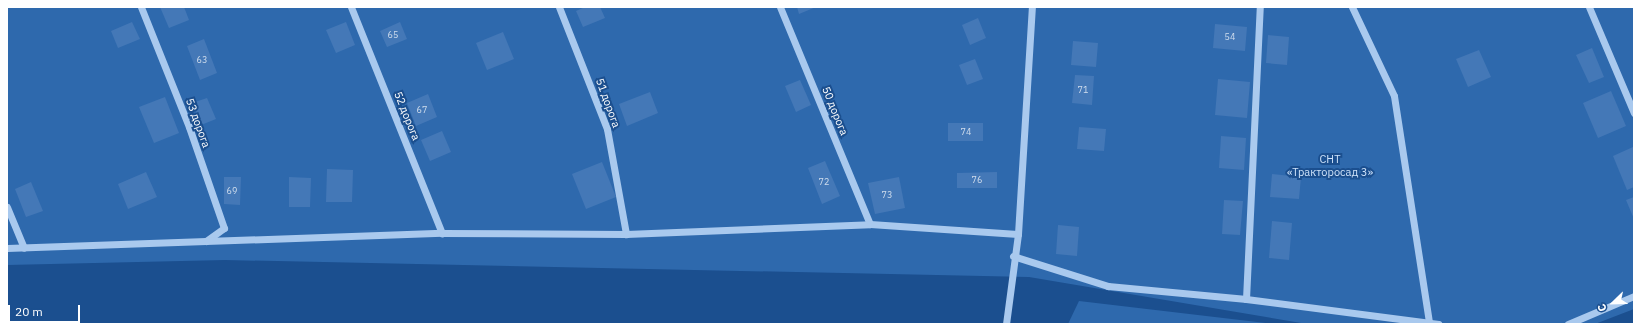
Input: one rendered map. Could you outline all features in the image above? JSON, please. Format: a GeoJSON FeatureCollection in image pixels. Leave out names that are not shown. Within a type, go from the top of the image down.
{"type":"FeatureCollection","features":[{"type":"Feature","properties":{"kind":"street","name":"53 дорога"},"geometry":{"type":"LineString","coordinates":[[141,7],[189,127],[224,228],[206,241]]}},
{"type":"Feature","properties":{"kind":"street","name":"52 дорога"},"geometry":{"type":"LineString","coordinates":[[351,7],[442,233]]}},
{"type":"Feature","properties":{"kind":"street","name":"51 дорога"},"geometry":{"type":"LineString","coordinates":[[559,7],[607,129],[626,234]]}},
{"type":"Feature","properties":{"kind":"street","name":"50 дорога"},"geometry":{"type":"LineString","coordinates":[[780,7],[870,224]]}},
{"type":"Feature","properties":{"kind":"street"},"geometry":{"type":"LineString","coordinates":[[1006,324],[1018,234],[1032,7]]}},
{"type":"Feature","properties":{"kind":"street"},"geometry":{"type":"LineString","coordinates":[[1246,299],[1260,7]]}},
{"type":"Feature","properties":{"kind":"street"},"geometry":{"type":"LineString","coordinates":[[1352,7],[1394,96],[1429,322]]}},
{"type":"Feature","properties":{"kind":"street"},"geometry":{"type":"LineString","coordinates":[[1589,7],[1634,113]]}},
{"type":"Feature","properties":{"kind":"street"},"geometry":{"type":"LineString","coordinates":[[7,207],[24,248]]}},
{"type":"Feature","properties":{"kind":"street"},"geometry":{"type":"LineString","coordinates":[[7,248],[442,233],[626,234],[870,224],[1018,234]]}},
{"type":"Feature","properties":{"kind":"street"},"geometry":{"type":"LineString","coordinates":[[1014,256],[1108,286],[1246,299],[1438,324]]}},
{"type":"Feature","properties":{"kind":"street"},"geometry":{"type":"LineString","coordinates":[[1568,324],[1634,296]]}},
{"type":"Feature","properties":{"kind":"green space","name":"СНТ «Тракторосад 3»"},"geometry":{"type":"Polygon","coordinates":[[[7,7],[1634,7],[1634,309],[1595,324],[1307,324],[1029,277],[225,260],[7,265],[7,7]]]}},
{"type":"Feature","properties":{"kind":"green space"},"geometry":{"type":"Polygon","coordinates":[[[1079,301],[1274,324],[1068,324],[1079,301]]]}},
{"type":"Feature","properties":{"kind":"building"},"geometry":{"type":"Polygon","coordinates":[[[160,7],[184,7],[189,20],[169,28],[160,7]]]}},
{"type":"Feature","properties":{"kind":"building"},"geometry":{"type":"Polygon","coordinates":[[[585,7],[600,7],[605,18],[583,27],[576,11],[585,7]]]}},
{"type":"Feature","properties":{"kind":"building"},"geometry":{"type":"Polygon","coordinates":[[[797,7],[816,7],[799,14],[797,7]]]}},
{"type":"Feature","properties":{"kind":"building"},"geometry":{"type":"Polygon","coordinates":[[[978,18],[986,38],[970,45],[962,25],[978,18]]]}},
{"type":"Feature","properties":{"kind":"building"},"geometry":{"type":"Polygon","coordinates":[[[132,22],[140,39],[118,48],[111,31],[132,22]]]}},
{"type":"Feature","properties":{"kind":"building"},"geometry":{"type":"Polygon","coordinates":[[[346,22],[355,45],[336,53],[326,30],[346,22]]]}},
{"type":"Feature","properties":{"kind":"building"},"geometry":{"type":"Polygon","coordinates":[[[400,22],[407,39],[387,47],[380,31],[400,22]]]}},
{"type":"Feature","properties":{"kind":"building"},"geometry":{"type":"Polygon","coordinates":[[[1215,24],[1247,27],[1245,51],[1213,48],[1215,24]]]}},
{"type":"Feature","properties":{"kind":"building"},"geometry":{"type":"Polygon","coordinates":[[[503,32],[514,59],[487,70],[476,43],[503,32]]]}},
{"type":"Feature","properties":{"kind":"building"},"geometry":{"type":"Polygon","coordinates":[[[1268,35],[1289,37],[1287,65],[1266,63],[1268,35]]]}},
{"type":"Feature","properties":{"kind":"building"},"geometry":{"type":"Polygon","coordinates":[[[204,39],[217,73],[200,80],[187,46],[204,39]]]}},
{"type":"Feature","properties":{"kind":"building"},"geometry":{"type":"Polygon","coordinates":[[[1073,41],[1098,43],[1096,67],[1071,65],[1073,41]]]}},
{"type":"Feature","properties":{"kind":"building"},"geometry":{"type":"Polygon","coordinates":[[[1592,48],[1604,77],[1589,83],[1576,55],[1592,48]]]}},
{"type":"Feature","properties":{"kind":"building"},"geometry":{"type":"Polygon","coordinates":[[[1479,50],[1491,77],[1468,87],[1456,59],[1479,50]]]}},
{"type":"Feature","properties":{"kind":"building"},"geometry":{"type":"Polygon","coordinates":[[[975,59],[983,79],[967,85],[959,65],[975,59]]]}},
{"type":"Feature","properties":{"kind":"building"},"geometry":{"type":"Polygon","coordinates":[[[1075,75],[1094,76],[1092,105],[1072,103],[1075,75]]]}},
{"type":"Feature","properties":{"kind":"building"},"geometry":{"type":"Polygon","coordinates":[[[1218,79],[1250,82],[1247,118],[1215,115],[1218,79]]]}},
{"type":"Feature","properties":{"kind":"building"},"geometry":{"type":"Polygon","coordinates":[[[800,80],[811,105],[796,112],[785,86],[800,80]]]}},
{"type":"Feature","properties":{"kind":"building"},"geometry":{"type":"Polygon","coordinates":[[[1611,91],[1626,126],[1598,138],[1583,103],[1611,91]]]}},
{"type":"Feature","properties":{"kind":"building"},"geometry":{"type":"Polygon","coordinates":[[[650,92],[658,113],[627,126],[619,104],[650,92]]]}},
{"type":"Feature","properties":{"kind":"building"},"geometry":{"type":"Polygon","coordinates":[[[428,94],[437,117],[416,126],[407,103],[428,94]]]}},
{"type":"Feature","properties":{"kind":"building"},"geometry":{"type":"Polygon","coordinates":[[[165,97],[179,133],[154,143],[139,107],[165,97]]]}},
{"type":"Feature","properties":{"kind":"building"},"geometry":{"type":"Polygon","coordinates":[[[207,98],[216,119],[201,125],[192,103],[207,98]]]}},
{"type":"Feature","properties":{"kind":"building"},"geometry":{"type":"Polygon","coordinates":[[[948,123],[983,123],[983,141],[948,141],[948,123]]]}},
{"type":"Feature","properties":{"kind":"building"},"geometry":{"type":"Polygon","coordinates":[[[1079,127],[1106,129],[1104,151],[1077,149],[1079,127]]]}},
{"type":"Feature","properties":{"kind":"building"},"geometry":{"type":"Polygon","coordinates":[[[442,131],[451,152],[430,161],[421,140],[442,131]]]}},
{"type":"Feature","properties":{"kind":"building"},"geometry":{"type":"Polygon","coordinates":[[[1221,136],[1246,138],[1244,170],[1219,168],[1221,136]]]}},
{"type":"Feature","properties":{"kind":"building"},"geometry":{"type":"Polygon","coordinates":[[[1633,147],[1634,187],[1627,190],[1613,156],[1633,147]]]}},
{"type":"Feature","properties":{"kind":"building"},"geometry":{"type":"Polygon","coordinates":[[[825,161],[840,196],[822,204],[808,168],[825,161]]]}},
{"type":"Feature","properties":{"kind":"building"},"geometry":{"type":"Polygon","coordinates":[[[602,162],[616,197],[586,209],[572,174],[602,162]]]}},
{"type":"Feature","properties":{"kind":"building"},"geometry":{"type":"Polygon","coordinates":[[[327,169],[353,170],[352,202],[326,202],[327,169]]]}},
{"type":"Feature","properties":{"kind":"building"},"geometry":{"type":"Polygon","coordinates":[[[146,172],[157,197],[128,209],[118,184],[146,172]]]}},
{"type":"Feature","properties":{"kind":"building"},"geometry":{"type":"Polygon","coordinates":[[[997,172],[997,188],[957,188],[957,173],[997,172]]]}},
{"type":"Feature","properties":{"kind":"building"},"geometry":{"type":"Polygon","coordinates":[[[1272,174],[1301,177],[1299,199],[1270,197],[1272,174]]]}},
{"type":"Feature","properties":{"kind":"building"},"geometry":{"type":"Polygon","coordinates":[[[224,177],[241,177],[240,205],[224,204],[224,177]]]}},
{"type":"Feature","properties":{"kind":"building"},"geometry":{"type":"Polygon","coordinates":[[[289,177],[311,178],[310,207],[289,207],[289,177]]]}},
{"type":"Feature","properties":{"kind":"building"},"geometry":{"type":"Polygon","coordinates":[[[899,177],[905,208],[875,214],[868,183],[899,177]]]}},
{"type":"Feature","properties":{"kind":"building"},"geometry":{"type":"Polygon","coordinates":[[[31,182],[43,211],[26,217],[15,189],[31,182]]]}},
{"type":"Feature","properties":{"kind":"building"},"geometry":{"type":"Polygon","coordinates":[[[1634,197],[1634,219],[1626,200],[1634,197]]]}},
{"type":"Feature","properties":{"kind":"building"},"geometry":{"type":"Polygon","coordinates":[[[1224,200],[1243,201],[1240,235],[1222,234],[1224,200]]]}},
{"type":"Feature","properties":{"kind":"building"},"geometry":{"type":"Polygon","coordinates":[[[1272,221],[1292,223],[1289,260],[1269,258],[1272,221]]]}},
{"type":"Feature","properties":{"kind":"building"},"geometry":{"type":"Polygon","coordinates":[[[1058,225],[1079,227],[1077,256],[1056,254],[1058,225]]]}}]}
